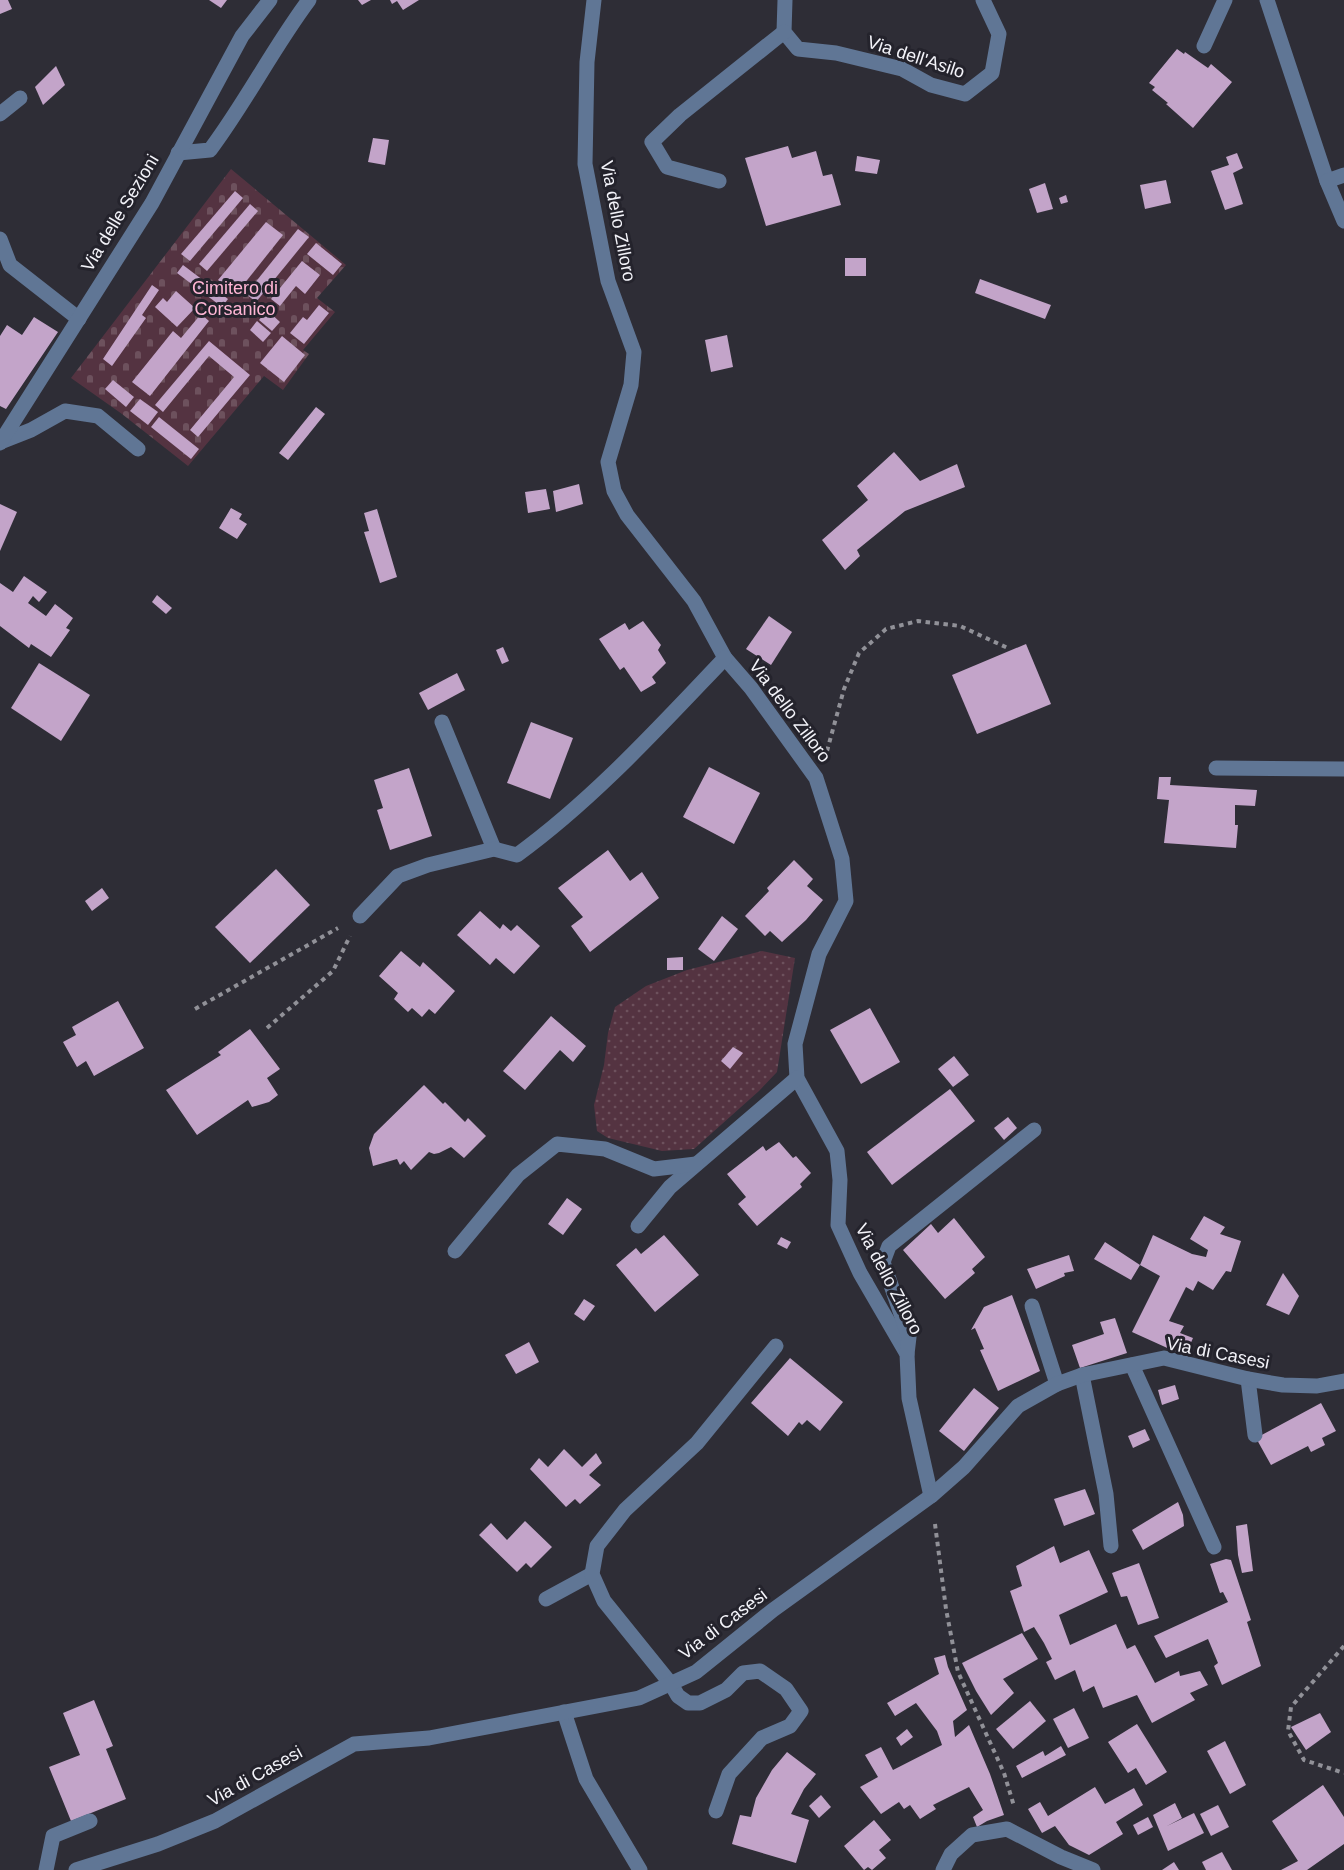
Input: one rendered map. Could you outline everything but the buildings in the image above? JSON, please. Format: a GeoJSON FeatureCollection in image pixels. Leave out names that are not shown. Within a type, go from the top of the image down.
{"type":"FeatureCollection","features":[{"type":"Feature","properties":{"kind":"street","name":"Via delle Sezioni"},"geometry":{"type":"LineString","coordinates":[[1,442],[152,203],[242,36],[270,0]]}},
{"type":"Feature","properties":{"kind":"street"},"geometry":{"type":"LineString","coordinates":[[178,153],[210,150],[236,116],[292,22],[309,0]]}},
{"type":"Feature","properties":{"kind":"street","name":"Via dello Zilloro"},"geometry":{"type":"LineString","coordinates":[[594,0],[586,62],[585,164],[608,281],[634,352],[631,385],[608,462],[614,491],[627,515],[694,601],[725,658],[751,688],[816,777],[842,859],[846,902],[819,954],[795,1044],[797,1078],[837,1151],[840,1180],[838,1225],[860,1273],[907,1354],[909,1398],[931,1496]]}},
{"type":"Feature","properties":{"kind":"street"},"geometry":{"type":"LineString","coordinates":[[718,181],[667,167],[652,142],[680,115],[784,32],[785,0]]}},
{"type":"Feature","properties":{"kind":"street","name":"Via dell'Asilo"},"geometry":{"type":"LineString","coordinates":[[784,32],[798,49],[836,53],[902,69],[931,85],[965,94],[992,73],[999,34],[983,0]]}},
{"type":"Feature","properties":{"kind":"street"},"geometry":{"type":"LineString","coordinates":[[1204,46],[1225,0]]}},
{"type":"Feature","properties":{"kind":"street"},"geometry":{"type":"LineString","coordinates":[[1267,0],[1327,181],[1344,221]]}},
{"type":"Feature","properties":{"kind":"street"},"geometry":{"type":"LineString","coordinates":[[0,114],[20,98]]}},
{"type":"Feature","properties":{"kind":"street"},"geometry":{"type":"LineString","coordinates":[[1327,181],[1344,175]]}},
{"type":"Feature","properties":{"kind":"street"},"geometry":{"type":"LineString","coordinates":[[0,239],[10,265],[79,319]]}},
{"type":"Feature","properties":{"kind":"street"},"geometry":{"type":"LineString","coordinates":[[1,442],[31,430],[65,411],[98,416],[138,449]]}},
{"type":"Feature","properties":{"kind":"street"},"geometry":{"type":"LineString","coordinates":[[360,916],[398,876],[428,864],[494,849],[517,855],[546,834],[647,740],[725,658]]}},
{"type":"Feature","properties":{"kind":"street"},"geometry":{"type":"LineString","coordinates":[[442,722],[494,849]]}},
{"type":"Feature","properties":{"kind":"street"},"geometry":{"type":"LineString","coordinates":[[1216,768],[1344,769]]}},
{"type":"Feature","properties":{"kind":"street"},"geometry":{"type":"LineString","coordinates":[[638,1226],[670,1187],[797,1078]]}},
{"type":"Feature","properties":{"kind":"street"},"geometry":{"type":"LineString","coordinates":[[907,1354],[909,1336],[883,1262],[889,1246],[1034,1130]]}},
{"type":"Feature","properties":{"kind":"street"},"geometry":{"type":"LineString","coordinates":[[455,1251],[518,1175],[557,1144],[605,1149],[654,1169],[696,1164]]}},
{"type":"Feature","properties":{"kind":"street"},"geometry":{"type":"LineString","coordinates":[[1032,1306],[1057,1383]]}},
{"type":"Feature","properties":{"kind":"street"},"geometry":{"type":"LineString","coordinates":[[716,1811],[729,1774],[762,1737],[790,1726],[801,1711],[786,1689],[760,1671],[743,1673],[726,1690],[700,1703],[688,1703],[678,1696],[671,1684],[604,1601],[592,1574],[597,1546],[626,1510],[697,1443],[776,1347]]}},
{"type":"Feature","properties":{"kind":"street","name":"Via di Casesi"},"geometry":{"type":"LineString","coordinates":[[76,1870],[158,1844],[215,1821],[354,1744],[429,1738],[639,1698],[696,1672],[773,1610],[931,1496],[964,1467],[1018,1406],[1057,1383],[1082,1375],[1164,1358],[1248,1379],[1283,1385],[1317,1386],[1344,1381]]}},
{"type":"Feature","properties":{"kind":"street"},"geometry":{"type":"LineString","coordinates":[[1132,1365],[1214,1547]]}},
{"type":"Feature","properties":{"kind":"street"},"geometry":{"type":"LineString","coordinates":[[1082,1375],[1106,1494],[1111,1546]]}},
{"type":"Feature","properties":{"kind":"street"},"geometry":{"type":"LineString","coordinates":[[1248,1379],[1255,1435]]}},
{"type":"Feature","properties":{"kind":"street"},"geometry":{"type":"LineString","coordinates":[[546,1599],[592,1574]]}},
{"type":"Feature","properties":{"kind":"street"},"geometry":{"type":"LineString","coordinates":[[564,1712],[586,1779],[640,1870]]}},
{"type":"Feature","properties":{"kind":"street"},"geometry":{"type":"LineString","coordinates":[[46,1870],[53,1836],[90,1821]]}},
{"type":"Feature","properties":{"kind":"street"},"geometry":{"type":"LineString","coordinates":[[943,1870],[951,1854],[972,1835],[1007,1829],[1061,1857],[1093,1870]]}},
{"type":"Feature","properties":{"kind":"path"},"geometry":{"type":"LineString","coordinates":[[816,777],[826,754],[844,689],[859,653],[886,629],[918,621],[960,626],[1010,649]]}},
{"type":"Feature","properties":{"kind":"path"},"geometry":{"type":"LineString","coordinates":[[195,1009],[360,916]]}},
{"type":"Feature","properties":{"kind":"path"},"geometry":{"type":"LineString","coordinates":[[267,1028],[333,971],[360,916]]}},
{"type":"Feature","properties":{"kind":"path"},"geometry":{"type":"LineString","coordinates":[[931,1496],[946,1609],[958,1672],[1004,1773],[1016,1814],[1007,1829]]}},
{"type":"Feature","properties":{"kind":"path"},"geometry":{"type":"LineString","coordinates":[[1344,1646],[1291,1707],[1288,1731],[1304,1760],[1344,1773]]}},
{"type":"Feature","properties":{"kind":"green space","name":"Cimitero di Corsanico"},"geometry":{"type":"Polygon","coordinates":[[[231,169],[346,265],[317,298],[335,312],[303,350],[309,354],[283,390],[264,376],[188,466],[122,414],[71,378],[231,169]]]}},
{"type":"Feature","properties":{"kind":"green space"},"geometry":{"type":"Polygon","coordinates":[[[762,951],[795,958],[777,1072],[694,1149],[662,1151],[608,1138],[597,1131],[594,1105],[615,1007],[646,986],[687,970],[762,951]]]}}]}
